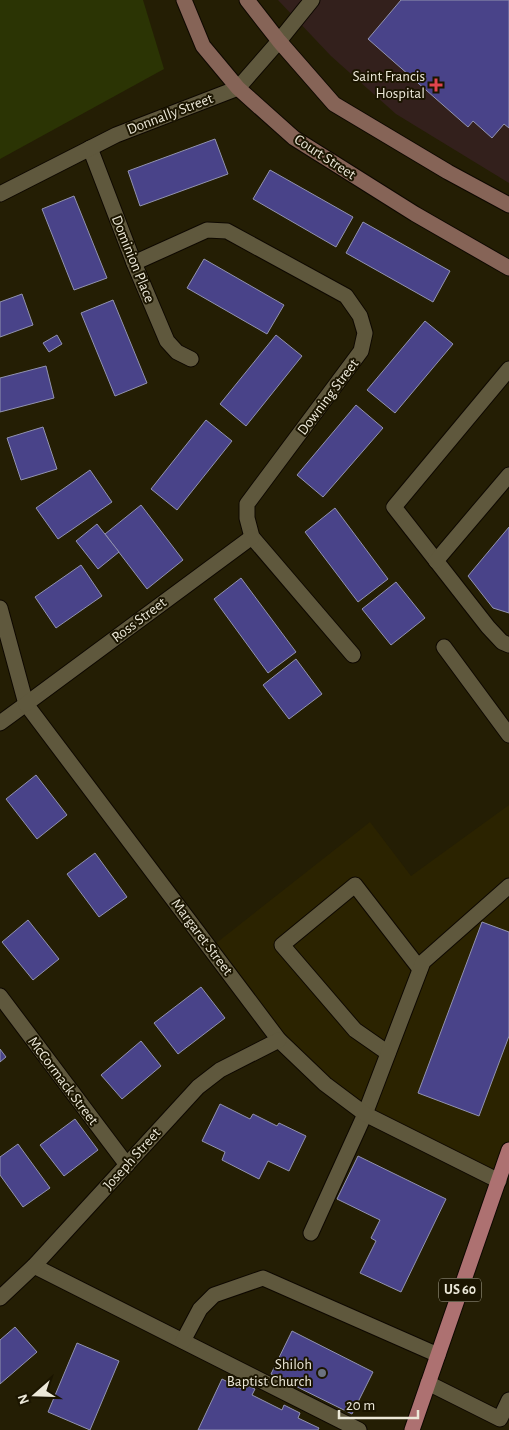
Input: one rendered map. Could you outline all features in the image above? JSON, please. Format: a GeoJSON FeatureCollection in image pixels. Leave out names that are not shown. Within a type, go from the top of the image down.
{"type":"FeatureCollection","features":[{"type":"Feature","properties":{"kind":"main road","name":"US 60"},"geometry":{"type":"LineString","coordinates":[[412,1430],[509,1150]]}},
{"type":"Feature","properties":{"kind":"street","name":"Court Street"},"geometry":{"type":"LineString","coordinates":[[184,0],[203,46],[238,88],[294,138],[415,214],[509,268]]}},
{"type":"Feature","properties":{"kind":"street"},"geometry":{"type":"LineString","coordinates":[[247,0],[279,42],[334,104],[448,172],[509,205]]}},
{"type":"Feature","properties":{"kind":"street","name":"Donnally Street"},"geometry":{"type":"LineString","coordinates":[[0,194],[116,135],[238,88],[279,42],[312,0]]}},
{"type":"Feature","properties":{"kind":"street","name":"Dominion Place"},"geometry":{"type":"LineString","coordinates":[[90,148],[134,263],[167,341],[177,352],[191,359]]}},
{"type":"Feature","properties":{"kind":"street","name":"Downing Street"},"geometry":{"type":"LineString","coordinates":[[134,263],[207,230],[227,231],[346,296],[360,316],[366,333],[361,351],[247,504],[247,518],[252,537],[353,655]]}},
{"type":"Feature","properties":{"kind":"street"},"geometry":{"type":"LineString","coordinates":[[509,368],[394,507],[488,627],[502,642],[509,645]]}},
{"type":"Feature","properties":{"kind":"street"},"geometry":{"type":"LineString","coordinates":[[436,561],[509,475]]}},
{"type":"Feature","properties":{"kind":"street","name":"Ross Street"},"geometry":{"type":"LineString","coordinates":[[0,723],[252,537]]}},
{"type":"Feature","properties":{"kind":"street","name":"Margaret Street"},"geometry":{"type":"LineString","coordinates":[[0,608],[26,704],[280,1040],[325,1084],[365,1114],[499,1181]]}},
{"type":"Feature","properties":{"kind":"street"},"geometry":{"type":"LineString","coordinates":[[444,647],[509,734]]}},
{"type":"Feature","properties":{"kind":"street"},"geometry":{"type":"LineString","coordinates":[[388,1053],[355,1030],[282,945],[355,886],[420,970]]}},
{"type":"Feature","properties":{"kind":"street"},"geometry":{"type":"LineString","coordinates":[[311,1233],[365,1114],[423,962],[509,886]]}},
{"type":"Feature","properties":{"kind":"street","name":"McCormack Street"},"geometry":{"type":"LineString","coordinates":[[0,996],[127,1165]]}},
{"type":"Feature","properties":{"kind":"street","name":"Joseph Street"},"geometry":{"type":"LineString","coordinates":[[0,1298],[34,1266],[198,1087],[220,1070],[280,1040]]}},
{"type":"Feature","properties":{"kind":"street"},"geometry":{"type":"LineString","coordinates":[[34,1266],[359,1430]]}},
{"type":"Feature","properties":{"kind":"street"},"geometry":{"type":"LineString","coordinates":[[182,1341],[200,1309],[214,1295],[263,1278],[438,1355]]}},
{"type":"Feature","properties":{"kind":"street"},"geometry":{"type":"LineString","coordinates":[[428,1383],[500,1419],[509,1400]]}},
{"type":"Feature","properties":{"kind":"shaded area","name":"Saint Francis Hospital"},"geometry":{"type":"Polygon","coordinates":[[[278,0],[509,0],[509,183],[396,114],[331,56],[278,0]]]}},
{"type":"Feature","properties":{"kind":"shaded area"},"geometry":{"type":"Polygon","coordinates":[[[509,805],[509,1150],[499,1181],[373,1118],[279,1040],[210,948],[370,822],[411,876],[509,805]]]}},
{"type":"Feature","properties":{"kind":"green space"},"geometry":{"type":"Polygon","coordinates":[[[0,0],[143,0],[164,69],[0,159],[0,0]]]}},
{"type":"Feature","properties":{"kind":"building"},"geometry":{"type":"Polygon","coordinates":[[[401,0],[509,0],[509,128],[504,124],[492,138],[473,121],[468,127],[368,39],[401,0]]]}},
{"type":"Feature","properties":{"kind":"building"},"geometry":{"type":"Polygon","coordinates":[[[215,139],[228,174],[140,206],[128,171],[215,139]]]}},
{"type":"Feature","properties":{"kind":"building"},"geometry":{"type":"Polygon","coordinates":[[[270,170],[353,217],[336,247],[253,199],[270,170]]]}},
{"type":"Feature","properties":{"kind":"building"},"geometry":{"type":"Polygon","coordinates":[[[74,196],[107,278],[74,290],[42,209],[74,196]]]}},
{"type":"Feature","properties":{"kind":"building"},"geometry":{"type":"Polygon","coordinates":[[[363,222],[450,271],[433,302],[346,253],[363,222]]]}},
{"type":"Feature","properties":{"kind":"building"},"geometry":{"type":"Polygon","coordinates":[[[204,259],[284,305],[267,334],[187,288],[204,259]]]}},
{"type":"Feature","properties":{"kind":"building"},"geometry":{"type":"Polygon","coordinates":[[[22,294],[33,325],[0,337],[0,302],[22,294]]]}},
{"type":"Feature","properties":{"kind":"building"},"geometry":{"type":"Polygon","coordinates":[[[113,300],[147,383],[115,396],[81,313],[113,300]]]}},
{"type":"Feature","properties":{"kind":"building"},"geometry":{"type":"Polygon","coordinates":[[[425,321],[453,344],[395,413],[367,390],[425,321]]]}},
{"type":"Feature","properties":{"kind":"building"},"geometry":{"type":"Polygon","coordinates":[[[57,335],[62,344],[49,352],[43,343],[57,335]]]}},
{"type":"Feature","properties":{"kind":"building"},"geometry":{"type":"Polygon","coordinates":[[[276,335],[302,356],[246,426],[220,404],[276,335]]]}},
{"type":"Feature","properties":{"kind":"building"},"geometry":{"type":"Polygon","coordinates":[[[46,366],[54,398],[0,412],[0,378],[46,366]]]}},
{"type":"Feature","properties":{"kind":"building"},"geometry":{"type":"Polygon","coordinates":[[[356,405],[383,428],[323,497],[297,475],[356,405]]]}},
{"type":"Feature","properties":{"kind":"building"},"geometry":{"type":"Polygon","coordinates":[[[206,420],[232,441],[177,510],[151,489],[206,420]]]}},
{"type":"Feature","properties":{"kind":"building"},"geometry":{"type":"Polygon","coordinates":[[[43,427],[57,469],[21,480],[7,438],[43,427]]]}},
{"type":"Feature","properties":{"kind":"building"},"geometry":{"type":"Polygon","coordinates":[[[90,470],[112,502],[58,539],[36,508],[90,470]]]}},
{"type":"Feature","properties":{"kind":"building"},"geometry":{"type":"Polygon","coordinates":[[[141,505],[183,560],[147,589],[105,534],[141,505]]]}},
{"type":"Feature","properties":{"kind":"building"},"geometry":{"type":"Polygon","coordinates":[[[335,508],[388,579],[358,602],[305,532],[335,508]]]}},
{"type":"Feature","properties":{"kind":"building"},"geometry":{"type":"Polygon","coordinates":[[[97,524],[119,552],[98,569],[76,541],[97,524]]]}},
{"type":"Feature","properties":{"kind":"building"},"geometry":{"type":"Polygon","coordinates":[[[509,527],[509,613],[493,608],[468,576],[509,527]]]}},
{"type":"Feature","properties":{"kind":"building"},"geometry":{"type":"Polygon","coordinates":[[[81,565],[102,596],[56,628],[35,597],[81,565]]]}},
{"type":"Feature","properties":{"kind":"building"},"geometry":{"type":"Polygon","coordinates":[[[241,578],[296,652],[268,673],[214,599],[241,578]]]}},
{"type":"Feature","properties":{"kind":"building"},"geometry":{"type":"Polygon","coordinates":[[[396,582],[425,618],[391,645],[362,609],[396,582]]]}},
{"type":"Feature","properties":{"kind":"building"},"geometry":{"type":"Polygon","coordinates":[[[296,659],[322,694],[289,719],[263,685],[296,659]]]}},
{"type":"Feature","properties":{"kind":"building"},"geometry":{"type":"Polygon","coordinates":[[[36,775],[67,815],[37,839],[6,799],[36,775]]]}},
{"type":"Feature","properties":{"kind":"building"},"geometry":{"type":"Polygon","coordinates":[[[95,853],[127,897],[99,917],[67,874],[95,853]]]}},
{"type":"Feature","properties":{"kind":"building"},"geometry":{"type":"Polygon","coordinates":[[[28,920],[59,959],[33,980],[2,942],[28,920]]]}},
{"type":"Feature","properties":{"kind":"building"},"geometry":{"type":"Polygon","coordinates":[[[482,922],[509,932],[509,1036],[479,1116],[418,1093],[482,922]]]}},
{"type":"Feature","properties":{"kind":"building"},"geometry":{"type":"Polygon","coordinates":[[[201,987],[225,1018],[178,1054],[154,1023],[201,987]]]}},
{"type":"Feature","properties":{"kind":"building"},"geometry":{"type":"Polygon","coordinates":[[[141,1041],[161,1066],[122,1099],[101,1075],[141,1041]]]}},
{"type":"Feature","properties":{"kind":"building"},"geometry":{"type":"Polygon","coordinates":[[[0,1049],[6,1057],[0,1062],[0,1049]]]}},
{"type":"Feature","properties":{"kind":"building"},"geometry":{"type":"Polygon","coordinates":[[[220,1104],[250,1119],[253,1114],[277,1126],[279,1123],[306,1136],[289,1171],[268,1161],[259,1179],[222,1160],[225,1152],[202,1141],[220,1104]]]}},
{"type":"Feature","properties":{"kind":"building"},"geometry":{"type":"Polygon","coordinates":[[[75,1119],[98,1150],[64,1176],[40,1145],[75,1119]]]}},
{"type":"Feature","properties":{"kind":"building"},"geometry":{"type":"Polygon","coordinates":[[[18,1144],[50,1188],[23,1207],[0,1175],[0,1157],[18,1144]]]}},
{"type":"Feature","properties":{"kind":"building"},"geometry":{"type":"Polygon","coordinates":[[[358,1156],[446,1199],[401,1292],[360,1273],[376,1241],[371,1238],[380,1220],[337,1199],[358,1156]]]}},
{"type":"Feature","properties":{"kind":"building"},"geometry":{"type":"Polygon","coordinates":[[[15,1327],[37,1352],[0,1384],[0,1340],[15,1327]]]}},
{"type":"Feature","properties":{"kind":"building","name":"Shiloh Baptist Church"},"geometry":{"type":"Polygon","coordinates":[[[292,1331],[373,1372],[352,1414],[271,1374],[292,1331]]]}},
{"type":"Feature","properties":{"kind":"building"},"geometry":{"type":"Polygon","coordinates":[[[77,1343],[119,1361],[90,1430],[48,1412],[77,1343]]]}},
{"type":"Feature","properties":{"kind":"building"},"geometry":{"type":"Polygon","coordinates":[[[222,1379],[242,1389],[244,1384],[255,1389],[252,1395],[282,1410],[284,1405],[300,1413],[298,1418],[319,1428],[318,1430],[198,1430],[222,1379]]]}},
{"type":"Feature","properties":{"kind":"place","name":"Saint Francis Hospital"},"geometry":{"type":"Point","coordinates":[436,85]}},
{"type":"Feature","properties":{"kind":"place","name":"Shiloh Baptist Church"},"geometry":{"type":"Point","coordinates":[322,1373]}}]}
